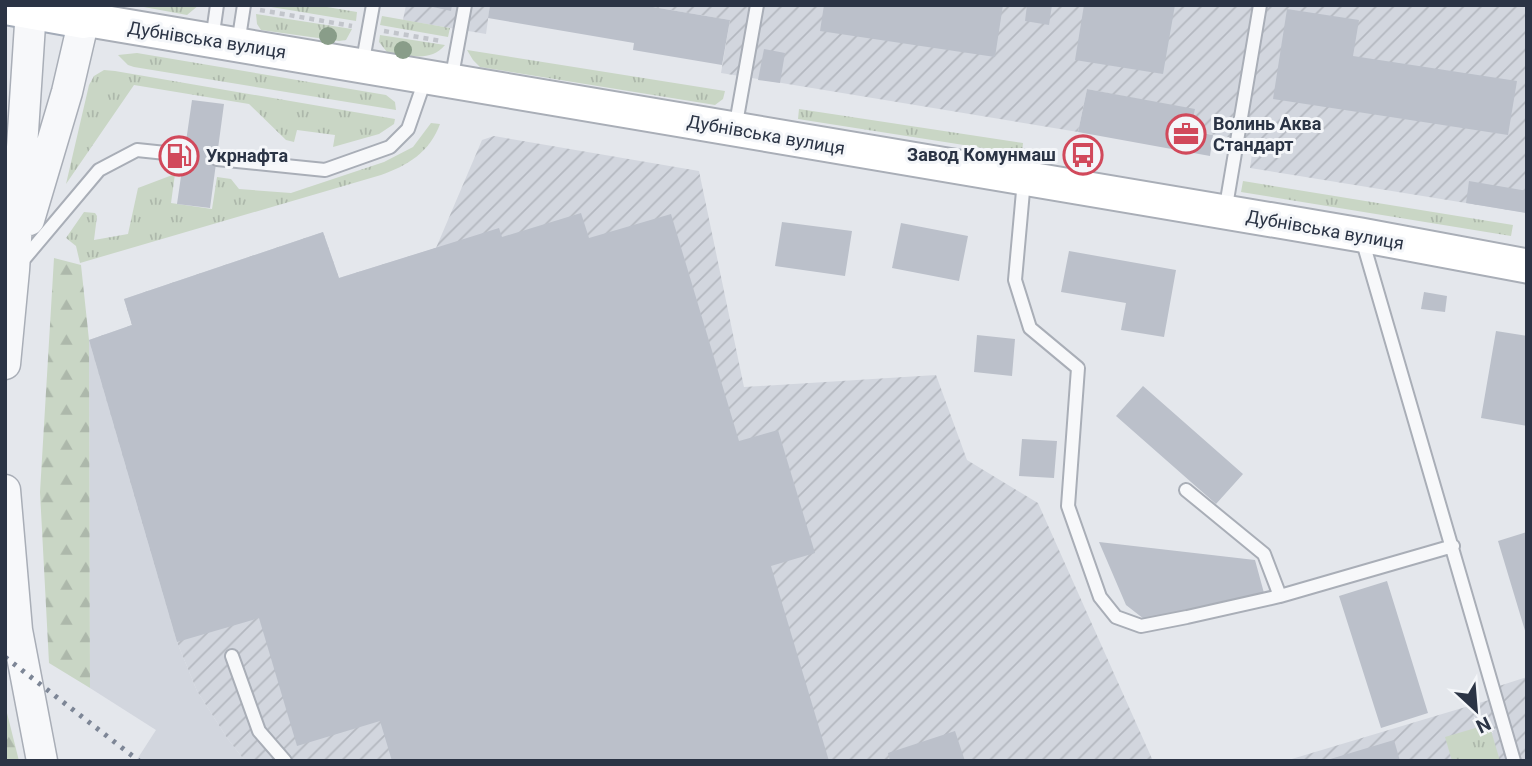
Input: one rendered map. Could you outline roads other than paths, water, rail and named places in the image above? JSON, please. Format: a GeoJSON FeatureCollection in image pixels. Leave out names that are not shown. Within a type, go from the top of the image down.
{"type":"FeatureCollection","features":[{"type":"Feature","properties":{"kind":"main road","name":"Дубнівська вулиця"},"geometry":{"type":"LineString","coordinates":[[23,7],[86,12],[225,42],[1361,235],[1527,266]]}},
{"type":"Feature","properties":{"kind":"street"},"geometry":{"type":"LineString","coordinates":[[5,365],[14,270],[23,7]]}},
{"type":"Feature","properties":{"kind":"street"},"geometry":{"type":"LineString","coordinates":[[14,270],[67,92],[86,12]]}},
{"type":"Feature","properties":{"kind":"street"},"geometry":{"type":"LineString","coordinates":[[5,490],[17,629],[42,761]]}},
{"type":"Feature","properties":{"kind":"lane"},"geometry":{"type":"LineString","coordinates":[[217,5],[225,42]]}},
{"type":"Feature","properties":{"kind":"lane"},"geometry":{"type":"LineString","coordinates":[[362,66],[373,5]]}},
{"type":"Feature","properties":{"kind":"lane"},"geometry":{"type":"LineString","coordinates":[[217,159],[325,170],[390,147],[408,129],[458,44],[465,5]]}},
{"type":"Feature","properties":{"kind":"lane"},"geometry":{"type":"LineString","coordinates":[[735,130],[757,5]]}},
{"type":"Feature","properties":{"kind":"lane"},"geometry":{"type":"LineString","coordinates":[[1225,213],[1260,5]]}},
{"type":"Feature","properties":{"kind":"lane"},"geometry":{"type":"LineString","coordinates":[[225,42],[244,6]]}},
{"type":"Feature","properties":{"kind":"lane"},"geometry":{"type":"LineString","coordinates":[[14,270],[99,170],[137,150],[185,156]]}},
{"type":"Feature","properties":{"kind":"lane"},"geometry":{"type":"LineString","coordinates":[[1024,179],[1016,279],[1030,328],[1078,368],[1068,506],[1100,597],[1116,617],[1141,626],[1280,596],[1453,546]]}},
{"type":"Feature","properties":{"kind":"lane"},"geometry":{"type":"LineString","coordinates":[[1361,235],[1514,761]]}},
{"type":"Feature","properties":{"kind":"lane"},"geometry":{"type":"LineString","coordinates":[[1186,490],[1264,554],[1280,596]]}},
{"type":"Feature","properties":{"kind":"lane"},"geometry":{"type":"LineString","coordinates":[[232,656],[259,731],[285,761]]}},
{"type":"Feature","properties":{"kind":"railway"},"geometry":{"type":"LineString","coordinates":[[5,657],[139,761]]}},
{"type":"Feature","properties":{"kind":"place","name":"Волинь Аква Стандарт"},"geometry":{"type":"Point","coordinates":[1186,134]}},
{"type":"Feature","properties":{"kind":"place","name":"Завод Комунмаш"},"geometry":{"type":"Point","coordinates":[1083,155]}},
{"type":"Feature","properties":{"kind":"place","name":"Укрнафта"},"geometry":{"type":"Point","coordinates":[179,156]}}]}
